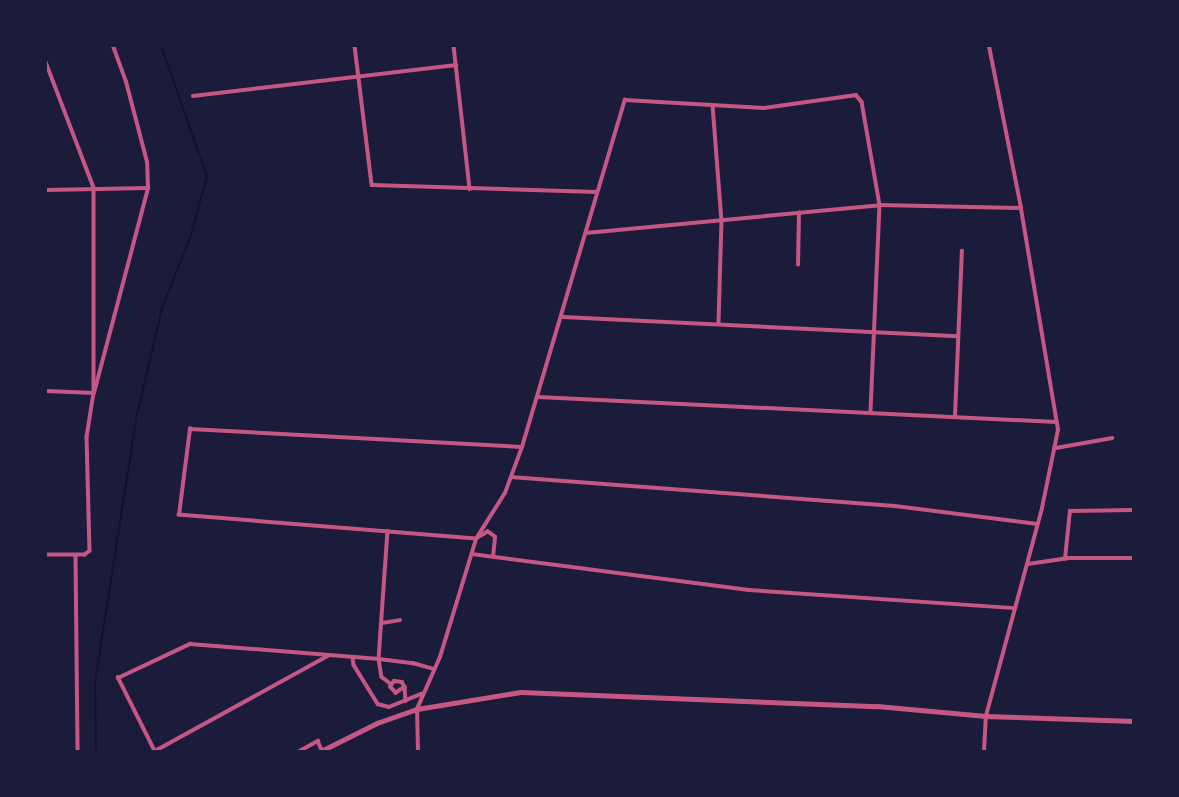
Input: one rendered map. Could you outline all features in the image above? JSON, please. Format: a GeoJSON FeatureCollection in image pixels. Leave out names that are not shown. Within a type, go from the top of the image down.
{"type":"FeatureCollection","features":[{"type":"Feature","properties":{"kind":"street"},"geometry":{"type":"LineString","coordinates":[[46,555],[76,555],[90,551],[87,438],[94,393],[148,188],[147,162],[126,82],[113,46]]}},
{"type":"Feature","properties":{"kind":"street"},"geometry":{"type":"LineString","coordinates":[[355,46],[372,185],[598,192]]}},
{"type":"Feature","properties":{"kind":"street"},"geometry":{"type":"LineString","coordinates":[[454,46],[470,189]]}},
{"type":"Feature","properties":{"kind":"street"},"geometry":{"type":"LineString","coordinates":[[984,751],[986,716],[1037,524],[1055,448],[1056,422],[1021,208],[989,46]]}},
{"type":"Feature","properties":{"kind":"street"},"geometry":{"type":"LineString","coordinates":[[46,62],[94,188],[94,393]]}},
{"type":"Feature","properties":{"kind":"street"},"geometry":{"type":"LineString","coordinates":[[193,96],[456,65]]}},
{"type":"Feature","properties":{"kind":"street"},"geometry":{"type":"LineString","coordinates":[[418,751],[417,709],[434,670],[476,539],[511,477],[522,447],[563,317],[625,100],[764,108],[856,95],[862,102],[880,205],[871,413]]}},
{"type":"Feature","properties":{"kind":"street"},"geometry":{"type":"LineString","coordinates":[[713,105],[722,221],[719,324]]}},
{"type":"Feature","properties":{"kind":"street"},"geometry":{"type":"LineString","coordinates":[[46,190],[148,188]]}},
{"type":"Feature","properties":{"kind":"street"},"geometry":{"type":"LineString","coordinates":[[586,233],[880,205],[1021,208]]}},
{"type":"Feature","properties":{"kind":"street"},"geometry":{"type":"LineString","coordinates":[[798,265],[799,213]]}},
{"type":"Feature","properties":{"kind":"street"},"geometry":{"type":"LineString","coordinates":[[955,416],[962,251]]}},
{"type":"Feature","properties":{"kind":"street"},"geometry":{"type":"LineString","coordinates":[[563,317],[958,336]]}},
{"type":"Feature","properties":{"kind":"street"},"geometry":{"type":"LineString","coordinates":[[46,391],[94,393]]}},
{"type":"Feature","properties":{"kind":"street"},"geometry":{"type":"LineString","coordinates":[[538,397],[1056,422]]}},
{"type":"Feature","properties":{"kind":"street"},"geometry":{"type":"LineString","coordinates":[[493,557],[495,537],[488,532],[476,539],[179,515],[190,429],[522,447]]}},
{"type":"Feature","properties":{"kind":"street"},"geometry":{"type":"LineString","coordinates":[[1055,448],[1112,438]]}},
{"type":"Feature","properties":{"kind":"street"},"geometry":{"type":"LineString","coordinates":[[511,477],[895,506],[1037,524]]}},
{"type":"Feature","properties":{"kind":"street"},"geometry":{"type":"LineString","coordinates":[[1065,559],[1070,510],[1133,510]]}},
{"type":"Feature","properties":{"kind":"street"},"geometry":{"type":"LineString","coordinates":[[388,531],[379,659],[382,677],[391,684]]}},
{"type":"Feature","properties":{"kind":"street"},"geometry":{"type":"LineString","coordinates":[[471,554],[749,590],[1014,608]]}},
{"type":"Feature","properties":{"kind":"street"},"geometry":{"type":"LineString","coordinates":[[76,555],[78,751]]}},
{"type":"Feature","properties":{"kind":"street"},"geometry":{"type":"LineString","coordinates":[[1026,564],[1065,559],[1133,558]]}},
{"type":"Feature","properties":{"kind":"street"},"geometry":{"type":"LineString","coordinates":[[382,623],[400,620]]}},
{"type":"Feature","properties":{"kind":"street"},"geometry":{"type":"LineString","coordinates":[[329,656],[155,751],[118,677],[191,644],[379,659],[413,663],[434,670]]}},
{"type":"Feature","properties":{"kind":"street"},"geometry":{"type":"LineString","coordinates":[[354,657],[354,665],[377,704],[389,707],[422,694]]}},
{"type":"Feature","properties":{"kind":"street"},"geometry":{"type":"LineString","coordinates":[[391,684],[399,680],[405,687],[406,701]]}},
{"type":"Feature","properties":{"kind":"street"},"geometry":{"type":"LineString","coordinates":[[391,684],[391,690],[396,693],[405,687]]}},
{"type":"Feature","properties":{"kind":"street"},"geometry":{"type":"LineString","coordinates":[[298,751],[318,741],[321,751],[377,723],[417,709],[493,694],[531,692],[877,706],[986,716],[1133,721]]}},
{"type":"Feature","properties":{"kind":"waterway"},"geometry":{"type":"LineString","coordinates":[[96,752],[95,682],[137,415],[162,308],[191,235],[207,176],[161,46]]}}]}
